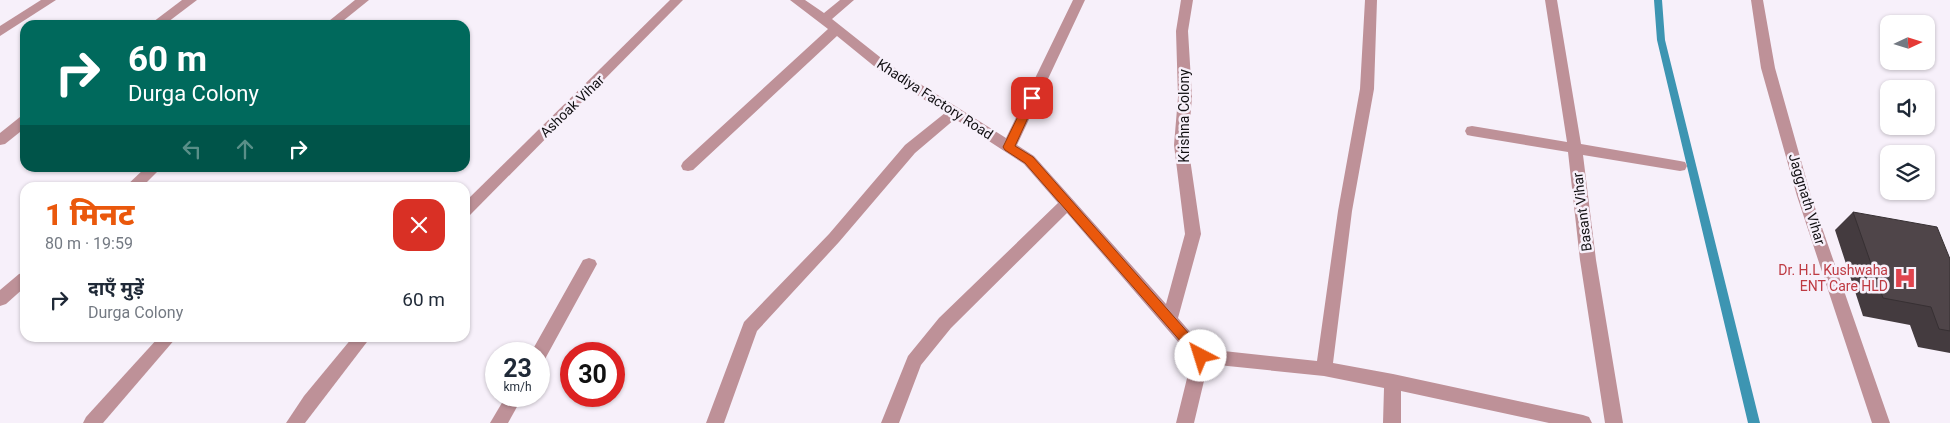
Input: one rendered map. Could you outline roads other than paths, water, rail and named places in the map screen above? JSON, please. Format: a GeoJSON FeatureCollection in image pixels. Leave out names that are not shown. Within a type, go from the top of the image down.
{"type":"FeatureCollection","features":[{"type":"Feature","properties":{"kind":"street"},"geometry":{"type":"LineString","coordinates":[[0,32],[50,0]]}},
{"type":"Feature","properties":{"kind":"street"},"geometry":{"type":"LineString","coordinates":[[162,20],[191,0]]}},
{"type":"Feature","properties":{"kind":"street"},"geometry":{"type":"LineString","coordinates":[[337,20],[364,0]]}},
{"type":"Feature","properties":{"kind":"street","name":"Ashoak Vihar"},"geometry":{"type":"LineString","coordinates":[[470,206],[678,0]]}},
{"type":"Feature","properties":{"kind":"street","name":"Khadiya Factory Road"},"geometry":{"type":"LineString","coordinates":[[796,0],[824,19],[885,68],[1029,160],[1170,318],[1201,356]]}},
{"type":"Feature","properties":{"kind":"street"},"geometry":{"type":"LineString","coordinates":[[824,19],[848,0]]}},
{"type":"Feature","properties":{"kind":"street"},"geometry":{"type":"LineString","coordinates":[[1009,147],[1079,0]]}},
{"type":"Feature","properties":{"kind":"street","name":"Krishna Colony"},"geometry":{"type":"LineString","coordinates":[[1170,318],[1193,234],[1181,146],[1185,97],[1182,30],[1187,0]]}},
{"type":"Feature","properties":{"kind":"street"},"geometry":{"type":"LineString","coordinates":[[1324,369],[1345,211],[1367,89],[1371,0]]}},
{"type":"Feature","properties":{"kind":"street","name":"Basant Vihar"},"geometry":{"type":"LineString","coordinates":[[1551,0],[1570,110],[1588,260],[1614,423]]}},
{"type":"Feature","properties":{"kind":"street","name":"Jaggnath Vihar"},"geometry":{"type":"LineString","coordinates":[[1758,0],[1768,68],[1804,196],[1881,423]]}},
{"type":"Feature","properties":{"kind":"street"},"geometry":{"type":"LineString","coordinates":[[688,166],[836,29]]}},
{"type":"Feature","properties":{"kind":"street"},"geometry":{"type":"LineString","coordinates":[[715,423],[750,326],[834,238],[910,149],[954,113]]}},
{"type":"Feature","properties":{"kind":"street"},"geometry":{"type":"LineString","coordinates":[[0,140],[20,126]]}},
{"type":"Feature","properties":{"kind":"street"},"geometry":{"type":"LineString","coordinates":[[1472,131],[1680,166]]}},
{"type":"Feature","properties":{"kind":"street"},"geometry":{"type":"LineString","coordinates":[[137,182],[149,172]]}},
{"type":"Feature","properties":{"kind":"street"},"geometry":{"type":"LineString","coordinates":[[890,423],[914,361],[944,323],[1068,203]]}},
{"type":"Feature","properties":{"kind":"street"},"geometry":{"type":"LineString","coordinates":[[545,342],[589,264]]}},
{"type":"Feature","properties":{"kind":"street"},"geometry":{"type":"LineString","coordinates":[[0,299],[20,282]]}},
{"type":"Feature","properties":{"kind":"street"},"geometry":{"type":"LineString","coordinates":[[92,423],[164,342]]}},
{"type":"Feature","properties":{"kind":"street"},"geometry":{"type":"LineString","coordinates":[[295,423],[310,401],[359,342]]}},
{"type":"Feature","properties":{"kind":"street"},"geometry":{"type":"LineString","coordinates":[[1185,423],[1201,356],[1324,369],[1393,381],[1583,423]]}},
{"type":"Feature","properties":{"kind":"street"},"geometry":{"type":"LineString","coordinates":[[1392,423],[1393,381]]}},
{"type":"Feature","properties":{"kind":"street"},"geometry":{"type":"LineString","coordinates":[[499,423],[508,407]]}},
{"type":"Feature","properties":{"kind":"waterway"},"geometry":{"type":"LineString","coordinates":[[1658,0],[1661,40],[1754,423]]}},
{"type":"Feature","properties":{"kind":"place","name":"Dr. H.L Kushwaha ENT Care HLD"},"geometry":{"type":"Point","coordinates":[1905,278]}}]}
